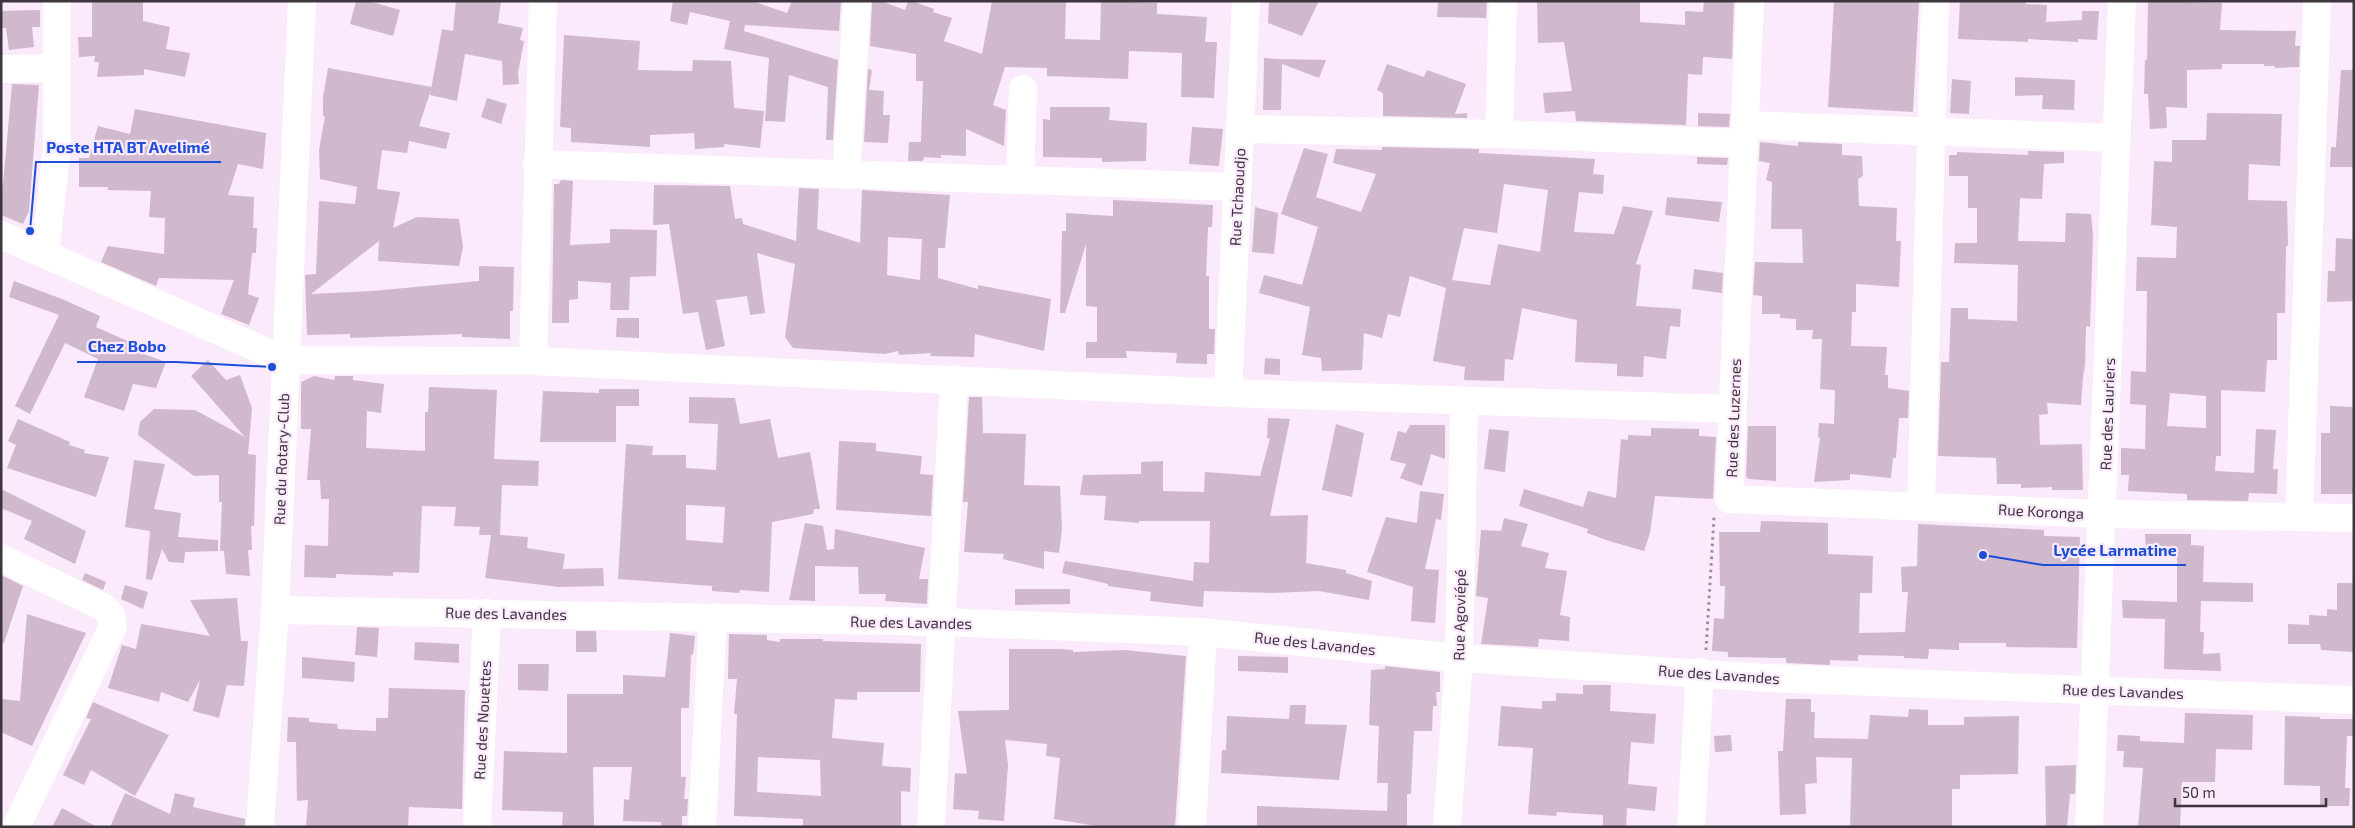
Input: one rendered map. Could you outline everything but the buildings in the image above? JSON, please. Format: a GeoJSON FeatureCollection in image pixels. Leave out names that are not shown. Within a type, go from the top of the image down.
{"type":"FeatureCollection","features":[{"type":"Feature","properties":{"kind":"street"},"geometry":{"type":"LineString","coordinates":[[46,253],[56,156],[57,1]]}},
{"type":"Feature","properties":{"kind":"street","name":"Rue du Rotary-Club"},"geometry":{"type":"LineString","coordinates":[[260,827],[275,610],[302,1]]}},
{"type":"Feature","properties":{"kind":"street"},"geometry":{"type":"LineString","coordinates":[[533,361],[543,1]]}},
{"type":"Feature","properties":{"kind":"street","name":"Rue Tchaoudjo"},"geometry":{"type":"LineString","coordinates":[[1228,393],[1246,1]]}},
{"type":"Feature","properties":{"kind":"street"},"geometry":{"type":"LineString","coordinates":[[1499,134],[1503,1]]}},
{"type":"Feature","properties":{"kind":"street","name":"Rue des Luzernes"},"geometry":{"type":"LineString","coordinates":[[1729,499],[1750,1]]}},
{"type":"Feature","properties":{"kind":"street"},"geometry":{"type":"LineString","coordinates":[[1921,506],[1935,1]]}},
{"type":"Feature","properties":{"kind":"street","name":"Rue des Lauriers"},"geometry":{"type":"LineString","coordinates":[[2089,827],[2122,1]]}},
{"type":"Feature","properties":{"kind":"street"},"geometry":{"type":"LineString","coordinates":[[2299,517],[2317,1]]}},
{"type":"Feature","properties":{"kind":"street"},"geometry":{"type":"LineString","coordinates":[[846,175],[856,2]]}},
{"type":"Feature","properties":{"kind":"street"},"geometry":{"type":"LineString","coordinates":[[1,69],[57,68]]}},
{"type":"Feature","properties":{"kind":"street"},"geometry":{"type":"LineString","coordinates":[[1020,180],[1023,89]]}},
{"type":"Feature","properties":{"kind":"street"},"geometry":{"type":"LineString","coordinates":[[1240,130],[1499,134],[1932,132],[2117,138]]}},
{"type":"Feature","properties":{"kind":"street"},"geometry":{"type":"LineString","coordinates":[[538,164],[1237,187]]}},
{"type":"Feature","properties":{"kind":"street"},"geometry":{"type":"LineString","coordinates":[[1,235],[46,253],[285,360],[533,361],[1228,393],[1464,402],[1733,409]]}},
{"type":"Feature","properties":{"kind":"street"},"geometry":{"type":"LineString","coordinates":[[931,827],[954,379]]}},
{"type":"Feature","properties":{"kind":"street","name":"Rue Agoviépé"},"geometry":{"type":"LineString","coordinates":[[1447,827],[1459,658],[1464,402]]}},
{"type":"Feature","properties":{"kind":"street","name":"Rue Koronga"},"geometry":{"type":"LineString","coordinates":[[1729,499],[2103,514],[2354,518]]}},
{"type":"Feature","properties":{"kind":"street"},"geometry":{"type":"LineString","coordinates":[[1,558],[103,607],[111,615],[113,626],[111,635],[16,827]]}},
{"type":"Feature","properties":{"kind":"street","name":"Rue des Lavandes"},"geometry":{"type":"LineString","coordinates":[[275,610],[943,622],[1204,632],[1459,658],[1700,672],[1768,678],[2354,700]]}},
{"type":"Feature","properties":{"kind":"street","name":"Rue des Nouettes"},"geometry":{"type":"LineString","coordinates":[[477,827],[487,613]]}},
{"type":"Feature","properties":{"kind":"street"},"geometry":{"type":"LineString","coordinates":[[702,827],[713,617]]}},
{"type":"Feature","properties":{"kind":"street"},"geometry":{"type":"LineString","coordinates":[[1192,827],[1204,632]]}},
{"type":"Feature","properties":{"kind":"street"},"geometry":{"type":"LineString","coordinates":[[1691,827],[1700,672]]}},
{"type":"Feature","properties":{"kind":"path","name":"Rue des Luzernes"},"geometry":{"type":"LineString","coordinates":[[1700,672],[1707,647],[1713,518],[1729,499]]}},
{"type":"Feature","properties":{"kind":"place","name":"Poste HTA BT Avelimé"},"geometry":{"type":"Point","coordinates":[30,231]}},
{"type":"Feature","properties":{"kind":"place","name":"Chez Bobo"},"geometry":{"type":"Point","coordinates":[272,367]}},
{"type":"Feature","properties":{"kind":"place","name":"Lycée Larmatine"},"geometry":{"type":"Point","coordinates":[1983,555]}}]}
